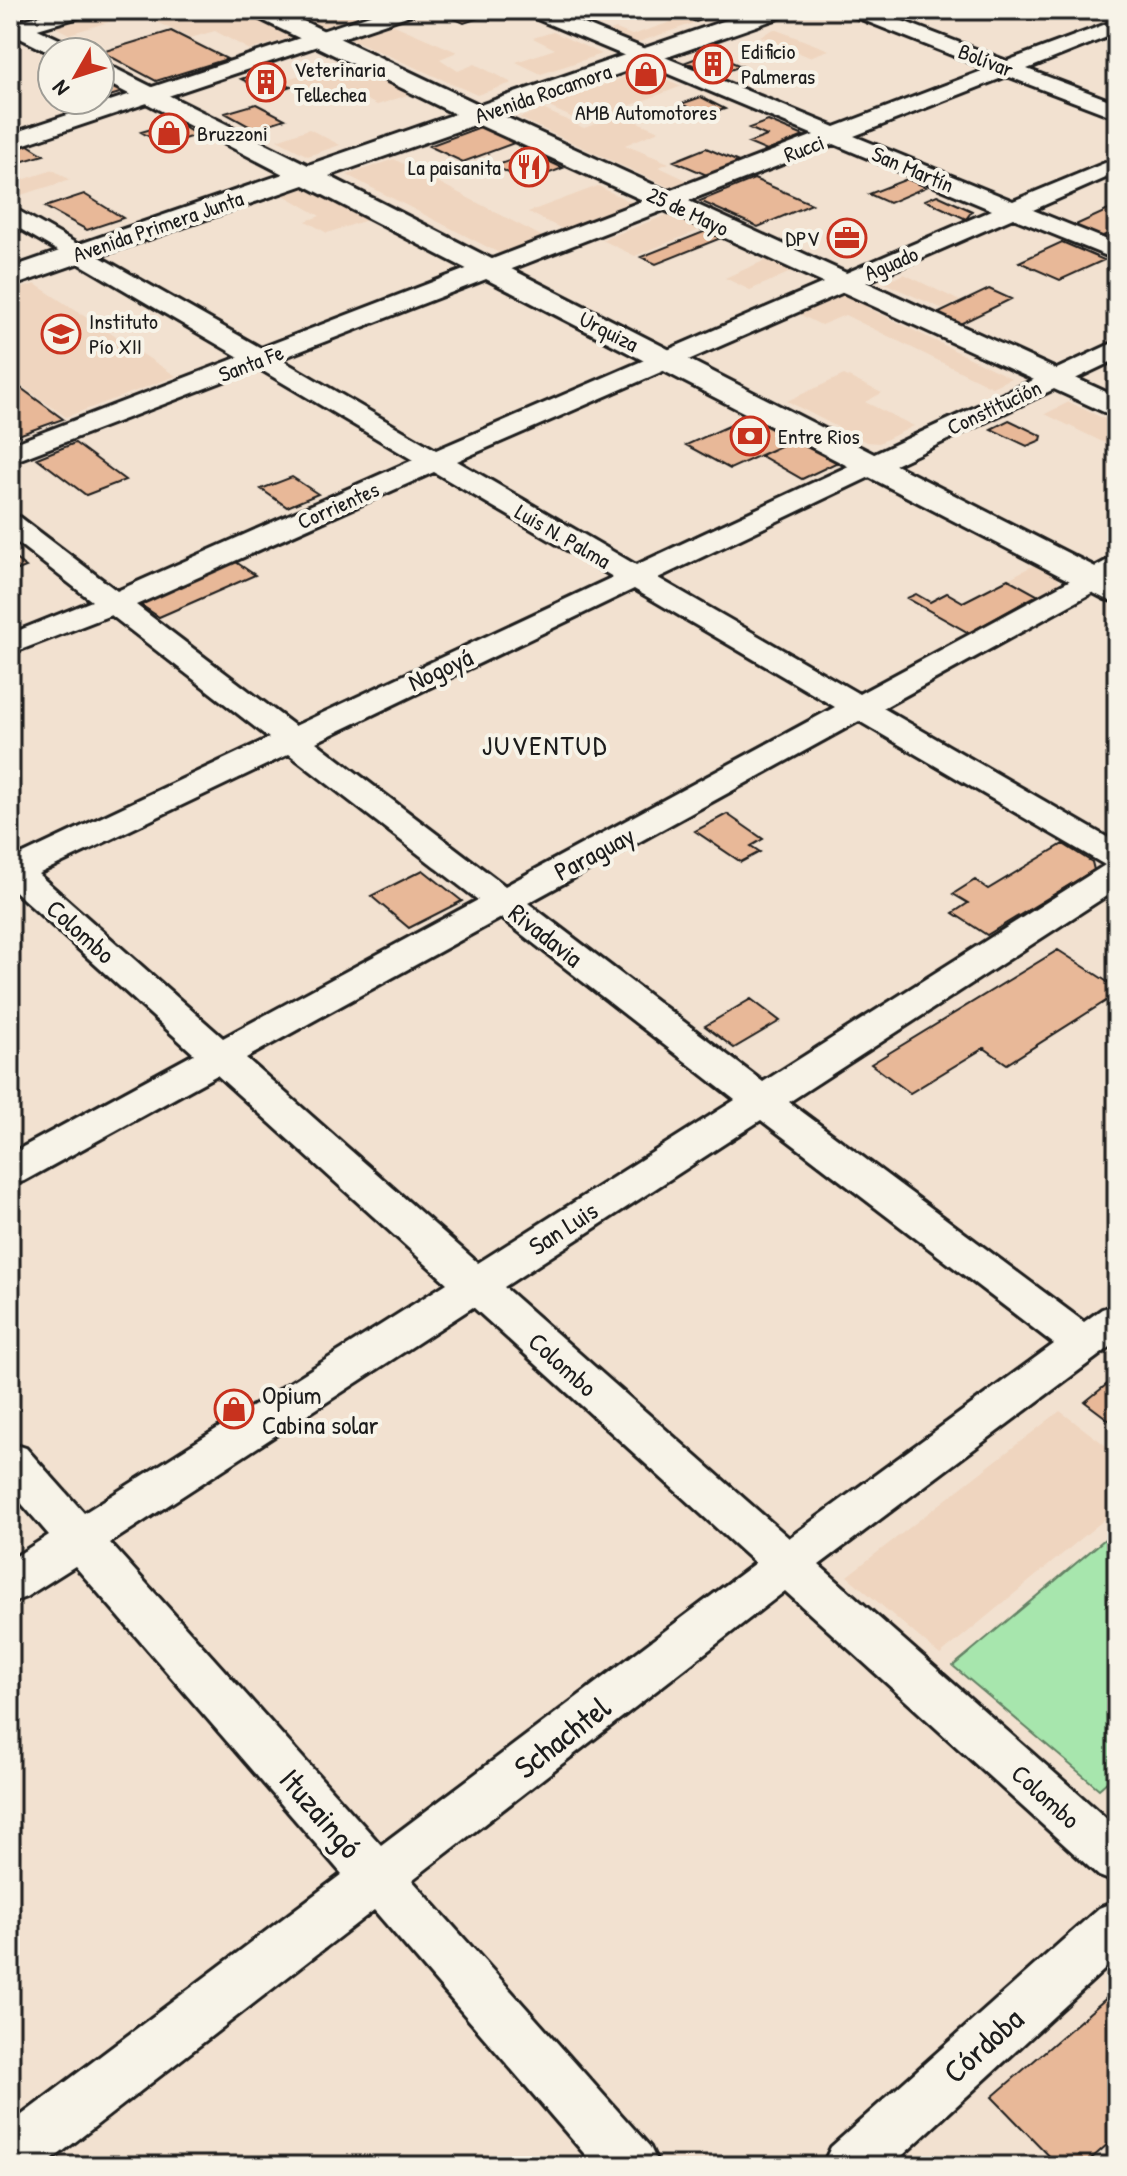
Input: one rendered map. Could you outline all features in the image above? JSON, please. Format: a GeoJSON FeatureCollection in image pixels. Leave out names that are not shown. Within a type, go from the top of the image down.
{"type":"FeatureCollection","features":[{"type":"Feature","properties":{"kind":"street"},"geometry":{"type":"LineString","coordinates":[[13,27],[82,10]]}},
{"type":"Feature","properties":{"kind":"street","name":"25 de Mayo"},"geometry":{"type":"LineString","coordinates":[[261,10],[473,112],[1117,409]]}},
{"type":"Feature","properties":{"kind":"street"},"geometry":{"type":"LineString","coordinates":[[10,142],[406,10]]}},
{"type":"Feature","properties":{"kind":"street","name":"San Martín"},"geometry":{"type":"LineString","coordinates":[[532,10],[1117,253]]}},
{"type":"Feature","properties":{"kind":"street","name":"Avenida Rocamora"},"geometry":{"type":"LineString","coordinates":[[638,54],[749,10]]}},
{"type":"Feature","properties":{"kind":"street","name":"Avenida Rocamora"},"geometry":{"type":"LineString","coordinates":[[300,171],[638,54],[778,10]]}},
{"type":"Feature","properties":{"kind":"street","name":"Bolívar"},"geometry":{"type":"LineString","coordinates":[[855,10],[1117,111]]}},
{"type":"Feature","properties":{"kind":"street","name":"Rucci"},"geometry":{"type":"LineString","coordinates":[[492,270],[1117,26]]}},
{"type":"Feature","properties":{"kind":"street"},"geometry":{"type":"LineString","coordinates":[[13,27],[36,38]]}},
{"type":"Feature","properties":{"kind":"street","name":"Urquiza"},"geometry":{"type":"LineString","coordinates":[[116,77],[871,465],[1109,580]]}},
{"type":"Feature","properties":{"kind":"street","name":"Aguado"},"geometry":{"type":"LineString","coordinates":[[664,359],[1117,165]]}},
{"type":"Feature","properties":{"kind":"street","name":"Avenida Primera Junta"},"geometry":{"type":"LineString","coordinates":[[10,278],[72,250],[300,171]]}},
{"type":"Feature","properties":{"kind":"street","name":"Luis N. Palma"},"geometry":{"type":"LineString","coordinates":[[10,213],[1117,858]]}},
{"type":"Feature","properties":{"kind":"street","name":"Avenida Primera Junta"},"geometry":{"type":"LineString","coordinates":[[10,264],[72,250]]}},
{"type":"Feature","properties":{"kind":"street","name":"Santa Fe"},"geometry":{"type":"LineString","coordinates":[[10,455],[492,270]]}},
{"type":"Feature","properties":{"kind":"street","name":"Constitución"},"geometry":{"type":"LineString","coordinates":[[871,465],[1117,349]]}},
{"type":"Feature","properties":{"kind":"street","name":"Corrientes"},"geometry":{"type":"LineString","coordinates":[[10,645],[114,603],[664,359]]}},
{"type":"Feature","properties":{"kind":"street","name":"Nogoyá"},"geometry":{"type":"LineString","coordinates":[[11,871],[871,465]]}},
{"type":"Feature","properties":{"kind":"street","name":"Rivadavia"},"geometry":{"type":"LineString","coordinates":[[10,523],[762,1101],[1101,1332]]}},
{"type":"Feature","properties":{"kind":"street","name":"Paraguay"},"geometry":{"type":"LineString","coordinates":[[10,1171],[861,709],[1109,580]]}},
{"type":"Feature","properties":{"kind":"street","name":"Colombo"},"geometry":{"type":"LineString","coordinates":[[11,871],[1117,1860]]}},
{"type":"Feature","properties":{"kind":"street","name":"San Luis"},"geometry":{"type":"LineString","coordinates":[[10,1584],[1117,873]]}},
{"type":"Feature","properties":{"kind":"street","name":"Schachtel"},"geometry":{"type":"LineString","coordinates":[[10,2158],[379,1879],[787,1564],[1101,1332]]}},
{"type":"Feature","properties":{"kind":"street","name":"Ituzaingó"},"geometry":{"type":"LineString","coordinates":[[10,1460],[631,2166]]}},
{"type":"Feature","properties":{"kind":"street","name":"Córdoba"},"geometry":{"type":"LineString","coordinates":[[850,2166],[1117,1925]]}},
{"type":"Feature","properties":{"kind":"shaded area"},"geometry":{"type":"Polygon","coordinates":[[[96,10],[115,20],[69,34],[51,25],[52,22],[96,10]]]}},
{"type":"Feature","properties":{"kind":"shaded area"},"geometry":{"type":"Polygon","coordinates":[[[176,10],[238,10],[293,37],[250,50],[215,31],[190,38],[154,21],[182,13],[176,10]]]}},
{"type":"Feature","properties":{"kind":"shaded area"},"geometry":{"type":"Polygon","coordinates":[[[284,10],[333,13],[341,10],[358,17],[330,26],[318,26],[284,10]]]}},
{"type":"Feature","properties":{"kind":"shaded area"},"geometry":{"type":"Polygon","coordinates":[[[683,18],[694,23],[636,43],[607,32],[616,29],[632,35],[683,18]]]}},
{"type":"Feature","properties":{"kind":"shaded area"},"geometry":{"type":"Polygon","coordinates":[[[392,24],[457,52],[440,59],[458,71],[475,64],[512,83],[477,95],[349,38],[392,24]]]}},
{"type":"Feature","properties":{"kind":"shaded area"},"geometry":{"type":"Polygon","coordinates":[[[774,29],[829,50],[809,57],[760,36],[774,29]]]}},
{"type":"Feature","properties":{"kind":"shaded area"},"geometry":{"type":"Polygon","coordinates":[[[553,32],[602,54],[541,74],[516,62],[555,49],[533,38],[553,32]]]}},
{"type":"Feature","properties":{"kind":"shaded area"},"geometry":{"type":"Polygon","coordinates":[[[347,60],[414,93],[377,105],[361,97],[347,102],[314,85],[302,89],[284,80],[347,60]]]}},
{"type":"Feature","properties":{"kind":"shaded area"},"geometry":{"type":"Polygon","coordinates":[[[644,70],[682,86],[584,123],[547,106],[644,70]]]}},
{"type":"Feature","properties":{"kind":"shaded area"},"geometry":{"type":"Polygon","coordinates":[[[543,109],[584,128],[621,115],[659,131],[625,145],[669,163],[659,167],[693,183],[679,188],[668,187],[519,118],[543,109]]]}},
{"type":"Feature","properties":{"kind":"shaded area"},"geometry":{"type":"Polygon","coordinates":[[[309,129],[340,145],[308,156],[277,140],[309,129]]]}},
{"type":"Feature","properties":{"kind":"shaded area"},"geometry":{"type":"Polygon","coordinates":[[[394,159],[545,238],[501,254],[347,175],[394,159]]]}},
{"type":"Feature","properties":{"kind":"shaded area"},"geometry":{"type":"Polygon","coordinates":[[[53,170],[70,180],[21,195],[10,188],[10,184],[53,170]]]}},
{"type":"Feature","properties":{"kind":"shaded area"},"geometry":{"type":"Polygon","coordinates":[[[307,186],[367,220],[327,233],[306,221],[320,216],[282,194],[307,186]]]}},
{"type":"Feature","properties":{"kind":"shaded area"},"geometry":{"type":"Polygon","coordinates":[[[598,186],[635,204],[564,230],[528,212],[598,186]]]}},
{"type":"Feature","properties":{"kind":"shaded area"},"geometry":{"type":"Polygon","coordinates":[[[669,214],[702,229],[635,256],[602,240],[669,214]]]}},
{"type":"Feature","properties":{"kind":"shaded area"},"geometry":{"type":"Polygon","coordinates":[[[768,259],[793,271],[750,290],[725,278],[768,259]]]}},
{"type":"Feature","properties":{"kind":"shaded area"},"geometry":{"type":"Polygon","coordinates":[[[904,274],[960,301],[943,309],[884,283],[904,274]]]}},
{"type":"Feature","properties":{"kind":"shaded area","name":"Instituto Pío XII"},"geometry":{"type":"Polygon","coordinates":[[[35,284],[176,376],[66,417],[10,378],[10,292],[35,284]]]}},
{"type":"Feature","properties":{"kind":"shaded area"},"geometry":{"type":"Polygon","coordinates":[[[842,290],[870,304],[866,307],[1011,378],[992,387],[845,315],[821,325],[793,311],[842,290]]]}},
{"type":"Feature","properties":{"kind":"shaded area"},"geometry":{"type":"Polygon","coordinates":[[[844,375],[882,393],[865,402],[914,426],[879,443],[866,442],[787,401],[844,375]]]}},
{"type":"Feature","properties":{"kind":"shaded area"},"geometry":{"type":"Polygon","coordinates":[[[1069,402],[1117,425],[1117,449],[1045,414],[1069,402]]]}},
{"type":"Feature","properties":{"kind":"shaded area"},"geometry":{"type":"Polygon","coordinates":[[[1034,565],[1058,578],[1060,583],[1037,595],[1008,579],[1034,565]]]}},
{"type":"Feature","properties":{"kind":"shaded area"},"geometry":{"type":"Polygon","coordinates":[[[1060,1411],[1117,1454],[1117,1509],[940,1655],[847,1576],[1060,1411]]]}},
{"type":"Feature","properties":{"kind":"green space"},"geometry":{"type":"Polygon","coordinates":[[[1117,1529],[1117,1773],[1099,1789],[953,1666],[1117,1529]]]}},
{"type":"Feature","properties":{"kind":"building"},"geometry":{"type":"Polygon","coordinates":[[[435,10],[502,10],[464,23],[435,10]]]}},
{"type":"Feature","properties":{"kind":"building"},"geometry":{"type":"Polygon","coordinates":[[[668,10],[731,10],[696,22],[668,10]]]}},
{"type":"Feature","properties":{"kind":"building"},"geometry":{"type":"Polygon","coordinates":[[[171,31],[227,59],[156,81],[116,60],[116,48],[171,31]]]}},
{"type":"Feature","properties":{"kind":"building","name":"Edificio Palmeras"},"geometry":{"type":"Polygon","coordinates":[[[710,53],[741,66],[717,75],[686,62],[710,53]]]}},
{"type":"Feature","properties":{"kind":"building","name":"Veterinaria Tellechea"},"geometry":{"type":"Polygon","coordinates":[[[262,72],[291,86],[270,93],[241,79],[262,72]]]}},
{"type":"Feature","properties":{"kind":"building"},"geometry":{"type":"Polygon","coordinates":[[[701,97],[725,109],[705,115],[681,104],[701,97]]]}},
{"type":"Feature","properties":{"kind":"building"},"geometry":{"type":"Polygon","coordinates":[[[256,104],[285,119],[254,129],[225,113],[256,104]]]}},
{"type":"Feature","properties":{"kind":"building"},"geometry":{"type":"Polygon","coordinates":[[[768,121],[804,136],[767,151],[748,143],[767,136],[749,128],[768,121]]]}},
{"type":"Feature","properties":{"kind":"building","name":"Bruzzoni"},"geometry":{"type":"Polygon","coordinates":[[[175,122],[197,135],[164,145],[141,132],[175,122]]]}},
{"type":"Feature","properties":{"kind":"building"},"geometry":{"type":"Polygon","coordinates":[[[483,126],[517,142],[463,162],[429,146],[483,126]]]}},
{"type":"Feature","properties":{"kind":"building"},"geometry":{"type":"Polygon","coordinates":[[[25,143],[44,155],[10,165],[10,147],[25,143]]]}},
{"type":"Feature","properties":{"kind":"building"},"geometry":{"type":"Polygon","coordinates":[[[706,148],[741,163],[709,176],[674,161],[706,148]]]}},
{"type":"Feature","properties":{"kind":"building","name":"La paisanita"},"geometry":{"type":"Polygon","coordinates":[[[531,153],[563,168],[526,182],[495,166],[531,153]]]}},
{"type":"Feature","properties":{"kind":"building"},"geometry":{"type":"Polygon","coordinates":[[[754,179],[812,204],[758,227],[700,201],[754,179]]]}},
{"type":"Feature","properties":{"kind":"building"},"geometry":{"type":"Polygon","coordinates":[[[907,179],[926,187],[889,203],[869,194],[907,179]]]}},
{"type":"Feature","properties":{"kind":"building"},"geometry":{"type":"Polygon","coordinates":[[[84,194],[123,218],[87,230],[45,207],[84,194]]]}},
{"type":"Feature","properties":{"kind":"building"},"geometry":{"type":"Polygon","coordinates":[[[937,195],[972,211],[966,219],[925,200],[937,195]]]}},
{"type":"Feature","properties":{"kind":"building"},"geometry":{"type":"Polygon","coordinates":[[[1117,206],[1117,230],[1096,239],[1069,228],[1117,206]]]}},
{"type":"Feature","properties":{"kind":"building"},"geometry":{"type":"Polygon","coordinates":[[[706,231],[721,238],[656,264],[641,257],[706,231]]]}},
{"type":"Feature","properties":{"kind":"building"},"geometry":{"type":"Polygon","coordinates":[[[1062,242],[1104,260],[1060,280],[1019,262],[1062,242]]]}},
{"type":"Feature","properties":{"kind":"building"},"geometry":{"type":"Polygon","coordinates":[[[989,289],[1011,299],[958,325],[935,315],[989,289]]]}},
{"type":"Feature","properties":{"kind":"building"},"geometry":{"type":"Polygon","coordinates":[[[10,380],[63,419],[10,438],[10,380]]]}},
{"type":"Feature","properties":{"kind":"building"},"geometry":{"type":"Polygon","coordinates":[[[751,416],[796,439],[730,469],[686,445],[751,416]]]}},
{"type":"Feature","properties":{"kind":"building"},"geometry":{"type":"Polygon","coordinates":[[[1009,420],[1042,436],[1041,440],[1027,446],[991,429],[1009,420]]]}},
{"type":"Feature","properties":{"kind":"building"},"geometry":{"type":"Polygon","coordinates":[[[796,439],[838,462],[802,479],[760,455],[796,439]]]}},
{"type":"Feature","properties":{"kind":"building"},"geometry":{"type":"Polygon","coordinates":[[[75,443],[125,480],[86,495],[37,458],[75,443]]]}},
{"type":"Feature","properties":{"kind":"building"},"geometry":{"type":"Polygon","coordinates":[[[292,477],[318,494],[287,507],[261,489],[292,477]]]}},
{"type":"Feature","properties":{"kind":"building"},"geometry":{"type":"Polygon","coordinates":[[[10,555],[26,567],[10,573],[10,555]]]}},
{"type":"Feature","properties":{"kind":"building"},"geometry":{"type":"Polygon","coordinates":[[[233,560],[255,575],[159,617],[141,605],[144,599],[233,560]]]}},
{"type":"Feature","properties":{"kind":"building"},"geometry":{"type":"Polygon","coordinates":[[[1008,579],[1037,595],[969,633],[907,598],[916,594],[930,602],[947,593],[963,602],[1008,579]]]}},
{"type":"Feature","properties":{"kind":"building"},"geometry":{"type":"Polygon","coordinates":[[[727,814],[763,839],[751,846],[760,852],[741,862],[695,831],[727,814]]]}},
{"type":"Feature","properties":{"kind":"building"},"geometry":{"type":"Polygon","coordinates":[[[1063,844],[1092,862],[1094,870],[987,935],[953,913],[968,903],[953,894],[975,880],[988,889],[1063,844]]]}},
{"type":"Feature","properties":{"kind":"building"},"geometry":{"type":"Polygon","coordinates":[[[423,870],[462,901],[409,928],[371,896],[423,870]]]}},
{"type":"Feature","properties":{"kind":"building"},"geometry":{"type":"Polygon","coordinates":[[[1058,950],[1117,988],[1117,994],[1007,1064],[984,1048],[910,1093],[871,1064],[1058,950]]]}},
{"type":"Feature","properties":{"kind":"building"},"geometry":{"type":"Polygon","coordinates":[[[751,999],[780,1021],[734,1048],[705,1026],[751,999]]]}},
{"type":"Feature","properties":{"kind":"building"},"geometry":{"type":"Polygon","coordinates":[[[1117,1376],[1117,1426],[1085,1402],[1117,1376]]]}},
{"type":"Feature","properties":{"kind":"building"},"geometry":{"type":"Polygon","coordinates":[[[1117,1989],[1117,2136],[1083,2166],[1059,2166],[992,2097],[1117,1989]]]}},
{"type":"Feature","properties":{"kind":"place","name":"Edificio Palmeras"},"geometry":{"type":"Point","coordinates":[713,64]}},
{"type":"Feature","properties":{"kind":"place","name":"AMB Automotores"},"geometry":{"type":"Point","coordinates":[646,74]}},
{"type":"Feature","properties":{"kind":"place","name":"Veterinaria Tellechea"},"geometry":{"type":"Point","coordinates":[266,82]}},
{"type":"Feature","properties":{"kind":"place","name":"Bruzzoni"},"geometry":{"type":"Point","coordinates":[169,133]}},
{"type":"Feature","properties":{"kind":"place","name":"La paisanita"},"geometry":{"type":"Point","coordinates":[529,167]}},
{"type":"Feature","properties":{"kind":"place","name":"DPV"},"geometry":{"type":"Point","coordinates":[847,238]}},
{"type":"Feature","properties":{"kind":"place","name":"Instituto Pío XII"},"geometry":{"type":"Point","coordinates":[61,334]}},
{"type":"Feature","properties":{"kind":"place","name":"Entre Rios"},"geometry":{"type":"Point","coordinates":[750,436]}},
{"type":"Feature","properties":{"kind":"place","name":"Opium Cabina solar"},"geometry":{"type":"Point","coordinates":[234,1409]}},
{"type":"Feature","properties":{"kind":"district","name":"JUVENTUD"},"geometry":{"type":"Point","coordinates":[545,745]}}]}
